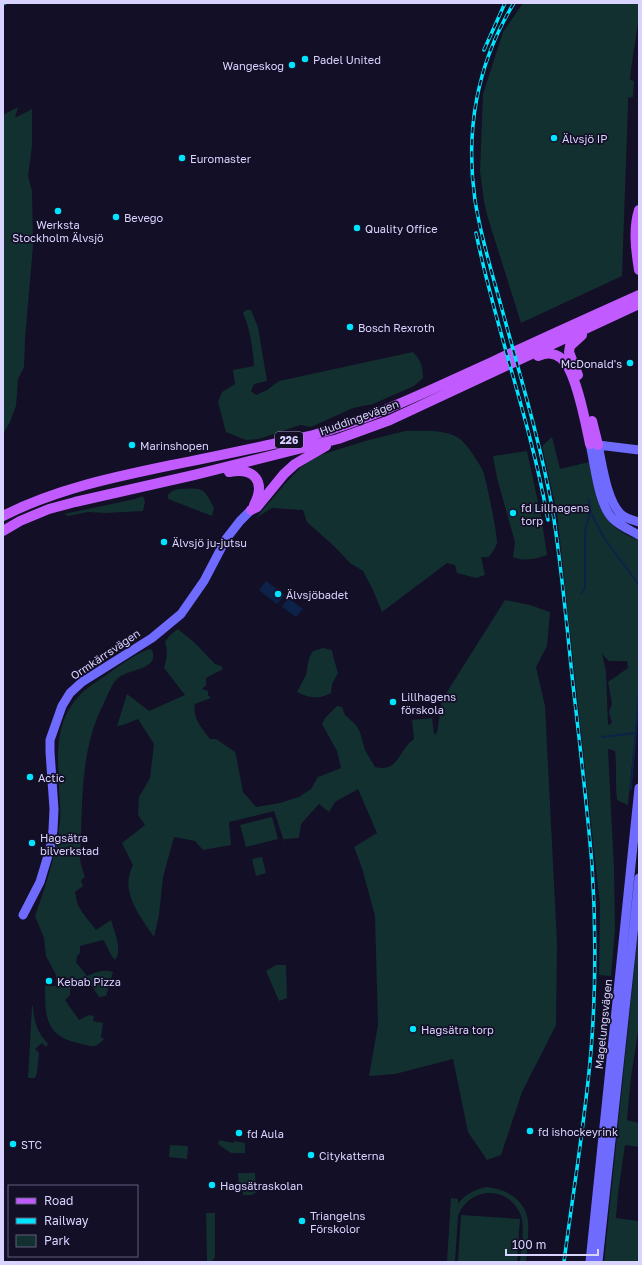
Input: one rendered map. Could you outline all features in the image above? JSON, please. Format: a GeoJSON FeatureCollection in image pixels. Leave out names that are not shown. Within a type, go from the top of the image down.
{"type":"FeatureCollection","features":[{"type":"Feature","properties":{"kind":"main road"},"geometry":{"type":"LineString","coordinates":[[639,210],[636,219],[636,240],[639,270]]}},
{"type":"Feature","properties":{"kind":"main road"},"geometry":{"type":"LineString","coordinates":[[606,310],[639,286]]}},
{"type":"Feature","properties":{"kind":"main road","name":"Huddingevägen"},"geometry":{"type":"LineString","coordinates":[[3,516],[52,494],[91,483],[310,436],[373,416],[442,386],[639,295]]}},
{"type":"Feature","properties":{"kind":"main road","name":"Huddingevägen"},"geometry":{"type":"LineString","coordinates":[[3,531],[49,509],[338,439],[390,420],[457,390],[639,304]]}},
{"type":"Feature","properties":{"kind":"main road"},"geometry":{"type":"LineString","coordinates":[[624,312],[575,340],[570,346],[569,352],[582,386],[594,444],[604,506],[614,520],[639,535]]}},
{"type":"Feature","properties":{"kind":"main road"},"geometry":{"type":"LineString","coordinates":[[457,390],[470,387],[545,353],[552,353],[560,357],[569,370],[582,403],[611,502],[622,516],[638,521]]}},
{"type":"Feature","properties":{"kind":"main road"},"geometry":{"type":"LineString","coordinates":[[251,510],[257,507],[284,474],[295,464],[338,439]]}},
{"type":"Feature","properties":{"kind":"main road"},"geometry":{"type":"LineString","coordinates":[[594,444],[639,450]]}},
{"type":"Feature","properties":{"kind":"main road"},"geometry":{"type":"LineString","coordinates":[[194,475],[209,476],[240,470],[251,474],[257,480],[260,490],[251,510]]}},
{"type":"Feature","properties":{"kind":"main road","name":"Ormkärrsvägen"},"geometry":{"type":"LineString","coordinates":[[23,915],[40,882],[50,849],[54,809],[50,740],[62,706],[70,693],[82,682],[152,638],[181,614],[204,581],[226,539],[251,510]]}},
{"type":"Feature","properties":{"kind":"main road"},"geometry":{"type":"LineString","coordinates":[[619,524],[639,530]]}},
{"type":"Feature","properties":{"kind":"main road","name":"Magelungsvägen"},"geometry":{"type":"LineString","coordinates":[[590,1262],[639,788]]}},
{"type":"Feature","properties":{"kind":"main road","name":"Magelungsvägen"},"geometry":{"type":"LineString","coordinates":[[598,1262],[639,878]]}},
{"type":"Feature","properties":{"kind":"green space","name":"Älvsjö IP"},"geometry":{"type":"Polygon","coordinates":[[[523,3],[639,3],[638,22],[630,80],[634,81],[633,97],[628,98],[622,276],[521,323],[487,215],[480,171],[483,94],[503,32],[523,3]]]}},
{"type":"Feature","properties":{"kind":"green space"},"geometry":{"type":"Polygon","coordinates":[[[18,107],[15,118],[32,109],[32,146],[28,176],[32,191],[33,246],[24,367],[18,379],[16,406],[10,422],[3,434],[3,115],[18,107]]]}},
{"type":"Feature","properties":{"kind":"green space"},"geometry":{"type":"Polygon","coordinates":[[[246,310],[251,310],[258,327],[267,381],[254,384],[251,391],[256,395],[267,390],[279,381],[413,352],[421,364],[423,378],[414,386],[373,404],[353,408],[311,427],[300,425],[259,439],[246,440],[226,432],[218,402],[222,392],[235,384],[233,370],[254,366],[251,339],[243,313],[246,310]]]}},
{"type":"Feature","properties":{"kind":"green space"},"geometry":{"type":"Polygon","coordinates":[[[405,431],[432,431],[451,434],[460,439],[468,447],[485,476],[494,519],[497,543],[489,557],[481,557],[485,575],[476,578],[457,573],[455,565],[447,563],[382,612],[363,571],[350,563],[335,547],[307,522],[303,510],[272,508],[256,518],[300,468],[314,457],[365,441],[405,431]]]}},
{"type":"Feature","properties":{"kind":"green space"},"geometry":{"type":"Polygon","coordinates":[[[552,437],[560,469],[589,462],[594,488],[604,514],[618,529],[639,540],[639,693],[628,805],[617,800],[615,751],[608,749],[614,869],[615,930],[611,976],[599,975],[600,905],[557,513],[542,446],[552,437]],[[602,654],[606,671],[608,725],[612,723],[609,712],[612,704],[608,682],[628,668],[627,661],[609,661],[602,654]]]}},
{"type":"Feature","properties":{"kind":"green space"},"geometry":{"type":"Polygon","coordinates":[[[527,451],[541,516],[547,555],[526,560],[513,557],[515,542],[497,478],[493,456],[527,451]]]}},
{"type":"Feature","properties":{"kind":"green space"},"geometry":{"type":"Polygon","coordinates":[[[193,488],[204,492],[214,508],[212,516],[168,499],[168,495],[172,491],[193,488]]]}},
{"type":"Feature","properties":{"kind":"green space"},"geometry":{"type":"Polygon","coordinates":[[[143,496],[145,502],[143,511],[105,513],[88,512],[68,516],[64,514],[135,499],[143,496]]]}},
{"type":"Feature","properties":{"kind":"green space"},"geometry":{"type":"Polygon","coordinates":[[[505,600],[530,605],[550,612],[547,646],[536,667],[545,706],[557,942],[556,1025],[522,1092],[501,1155],[487,1160],[468,1132],[453,1059],[395,1074],[369,1076],[378,1025],[375,916],[362,868],[354,847],[377,833],[358,789],[335,802],[329,812],[319,804],[301,824],[299,838],[284,839],[285,844],[274,811],[229,822],[231,845],[203,850],[195,841],[174,837],[163,877],[159,915],[154,937],[140,916],[132,901],[128,885],[133,865],[122,843],[145,825],[138,815],[139,797],[150,778],[154,744],[138,719],[117,726],[127,694],[149,711],[185,695],[164,668],[167,655],[165,642],[170,635],[178,629],[196,644],[215,664],[221,666],[223,669],[206,678],[206,685],[202,689],[208,691],[208,695],[211,698],[195,704],[194,709],[196,718],[210,739],[216,739],[235,752],[243,792],[256,807],[280,803],[299,797],[311,789],[318,777],[341,768],[337,751],[322,724],[325,718],[337,706],[342,707],[345,715],[356,725],[360,732],[365,750],[375,767],[389,767],[398,759],[409,743],[414,739],[412,720],[432,718],[434,734],[437,733],[442,700],[505,600]]]}},
{"type":"Feature","properties":{"kind":"green space"},"geometry":{"type":"Polygon","coordinates":[[[323,648],[332,650],[338,673],[332,684],[331,693],[322,697],[314,697],[306,696],[297,692],[306,675],[309,658],[313,651],[323,648]]]}},
{"type":"Feature","properties":{"kind":"green space"},"geometry":{"type":"Polygon","coordinates":[[[149,649],[152,650],[153,657],[151,662],[147,666],[122,675],[117,679],[111,688],[95,723],[86,761],[82,800],[80,858],[85,877],[81,880],[83,886],[75,892],[80,909],[96,930],[111,920],[118,946],[115,960],[103,940],[80,946],[80,953],[77,956],[76,962],[87,976],[103,971],[113,972],[106,996],[99,997],[92,986],[80,983],[70,989],[70,995],[65,1000],[79,1020],[89,1015],[94,1016],[93,1021],[103,1023],[101,1037],[104,1039],[99,1044],[89,1046],[61,1037],[50,1025],[47,1017],[45,986],[56,986],[56,975],[46,956],[44,938],[35,916],[50,868],[59,832],[60,811],[58,746],[63,722],[75,700],[85,690],[126,661],[149,649]]]}},
{"type":"Feature","properties":{"kind":"green space"},"geometry":{"type":"Polygon","coordinates":[[[272,817],[278,839],[246,847],[240,825],[272,817]]]}},
{"type":"Feature","properties":{"kind":"green space"},"geometry":{"type":"Polygon","coordinates":[[[262,857],[266,873],[256,876],[252,859],[262,857]]]}},
{"type":"Feature","properties":{"kind":"green space"},"geometry":{"type":"Polygon","coordinates":[[[639,922],[639,1025],[631,1077],[627,1120],[639,1123],[639,1147],[625,1145],[616,1218],[639,1221],[639,1262],[604,1262],[639,922]]]}},
{"type":"Feature","properties":{"kind":"green space"},"geometry":{"type":"Polygon","coordinates":[[[276,965],[286,965],[287,998],[279,1001],[266,971],[276,965]]]}},
{"type":"Feature","properties":{"kind":"green space"},"geometry":{"type":"Polygon","coordinates":[[[32,1006],[37,1026],[41,1035],[48,1044],[46,1047],[42,1043],[35,1049],[39,1053],[37,1073],[35,1078],[28,1078],[32,1006]]]}},
{"type":"Feature","properties":{"kind":"green space"},"geometry":{"type":"Polygon","coordinates":[[[219,1140],[234,1143],[234,1141],[245,1143],[245,1153],[231,1153],[218,1144],[219,1140]]]}},
{"type":"Feature","properties":{"kind":"green space"},"geometry":{"type":"Polygon","coordinates":[[[170,1145],[188,1146],[187,1159],[169,1157],[170,1145]]]}},
{"type":"Feature","properties":{"kind":"green space"},"geometry":{"type":"Polygon","coordinates":[[[238,1173],[255,1173],[256,1193],[253,1193],[253,1195],[243,1195],[243,1192],[239,1189],[238,1173]]]}},
{"type":"Feature","properties":{"kind":"green space"},"geometry":{"type":"Polygon","coordinates":[[[486,1187],[500,1190],[513,1196],[523,1207],[528,1221],[526,1262],[520,1262],[523,1232],[521,1216],[516,1206],[499,1194],[490,1193],[471,1199],[463,1206],[458,1216],[455,1262],[447,1262],[451,1198],[458,1199],[458,1204],[470,1193],[486,1187]]]}},
{"type":"Feature","properties":{"kind":"green space"},"geometry":{"type":"Polygon","coordinates":[[[206,1213],[215,1213],[215,1256],[212,1261],[207,1261],[206,1213]]]}},
{"type":"Feature","properties":{"kind":"green space"},"geometry":{"type":"Polygon","coordinates":[[[461,1215],[520,1219],[517,1262],[458,1262],[461,1215]]]}},
{"type":"Feature","properties":{"kind":"water","name":"Älvsjöbadet"},"geometry":{"type":"Polygon","coordinates":[[[266,581],[285,595],[277,604],[259,590],[266,581]]]}},
{"type":"Feature","properties":{"kind":"water"},"geometry":{"type":"Polygon","coordinates":[[[288,598],[303,609],[296,617],[282,607],[288,598]]]}},
{"type":"Feature","properties":{"kind":"waterway"},"geometry":{"type":"LineString","coordinates":[[589,499],[590,511],[604,538],[639,585]]}},
{"type":"Feature","properties":{"kind":"waterway"},"geometry":{"type":"LineString","coordinates":[[581,593],[585,588],[585,531],[590,512]]}},
{"type":"Feature","properties":{"kind":"waterway"},"geometry":{"type":"LineString","coordinates":[[631,789],[639,693]]}},
{"type":"Feature","properties":{"kind":"waterway"},"geometry":{"type":"LineString","coordinates":[[602,737],[636,733]]}},
{"type":"Feature","properties":{"kind":"railway"},"geometry":{"type":"LineString","coordinates":[[484,50],[505,3]]}},
{"type":"Feature","properties":{"kind":"railway"},"geometry":{"type":"LineString","coordinates":[[514,3],[501,26],[491,49],[477,98],[473,123],[472,174],[475,200],[484,243],[537,437],[553,513],[564,599],[592,865],[595,958],[593,1028],[586,1104],[564,1262]]}},
{"type":"Feature","properties":{"kind":"railway"},"geometry":{"type":"LineString","coordinates":[[476,233],[493,305],[523,412],[541,484],[548,520]]}},
{"type":"Feature","properties":{"kind":"place","name":"Padel United"},"geometry":{"type":"Point","coordinates":[305,59]}},
{"type":"Feature","properties":{"kind":"place","name":"Wangeskog"},"geometry":{"type":"Point","coordinates":[292,65]}},
{"type":"Feature","properties":{"kind":"place","name":"Älvsjö IP"},"geometry":{"type":"Point","coordinates":[554,138]}},
{"type":"Feature","properties":{"kind":"place","name":"Euromaster"},"geometry":{"type":"Point","coordinates":[182,158]}},
{"type":"Feature","properties":{"kind":"place","name":"Werksta Stockholm Älvsjö"},"geometry":{"type":"Point","coordinates":[58,211]}},
{"type":"Feature","properties":{"kind":"place","name":"Bevego"},"geometry":{"type":"Point","coordinates":[116,217]}},
{"type":"Feature","properties":{"kind":"place","name":"Quality Office"},"geometry":{"type":"Point","coordinates":[357,228]}},
{"type":"Feature","properties":{"kind":"place","name":"Bosch Rexroth"},"geometry":{"type":"Point","coordinates":[350,327]}},
{"type":"Feature","properties":{"kind":"place","name":"McDonald's"},"geometry":{"type":"Point","coordinates":[630,363]}},
{"type":"Feature","properties":{"kind":"place","name":"Marinshopen"},"geometry":{"type":"Point","coordinates":[132,445]}},
{"type":"Feature","properties":{"kind":"place","name":"fd Lillhagens torp"},"geometry":{"type":"Point","coordinates":[513,513]}},
{"type":"Feature","properties":{"kind":"place","name":"Älvsjö ju-jutsu"},"geometry":{"type":"Point","coordinates":[164,542]}},
{"type":"Feature","properties":{"kind":"place","name":"Älvsjöbadet"},"geometry":{"type":"Point","coordinates":[278,594]}},
{"type":"Feature","properties":{"kind":"place","name":"Lillhagens förskola"},"geometry":{"type":"Point","coordinates":[393,702]}},
{"type":"Feature","properties":{"kind":"place","name":"Actic"},"geometry":{"type":"Point","coordinates":[30,777]}},
{"type":"Feature","properties":{"kind":"place","name":"Hagsätra bilverkstad"},"geometry":{"type":"Point","coordinates":[32,843]}},
{"type":"Feature","properties":{"kind":"place","name":"Kebab Pizza"},"geometry":{"type":"Point","coordinates":[49,981]}},
{"type":"Feature","properties":{"kind":"place","name":"Hagsätra torp"},"geometry":{"type":"Point","coordinates":[413,1029]}},
{"type":"Feature","properties":{"kind":"place","name":"fd ishockeyrink"},"geometry":{"type":"Point","coordinates":[530,1131]}},
{"type":"Feature","properties":{"kind":"place","name":"fd Aula"},"geometry":{"type":"Point","coordinates":[239,1133]}},
{"type":"Feature","properties":{"kind":"place","name":"STC"},"geometry":{"type":"Point","coordinates":[13,1144]}},
{"type":"Feature","properties":{"kind":"place","name":"Citykatterna"},"geometry":{"type":"Point","coordinates":[311,1155]}},
{"type":"Feature","properties":{"kind":"place","name":"Hagsätraskolan"},"geometry":{"type":"Point","coordinates":[212,1185]}},
{"type":"Feature","properties":{"kind":"place","name":"Triangelns Förskolor"},"geometry":{"type":"Point","coordinates":[302,1221]}}]}
